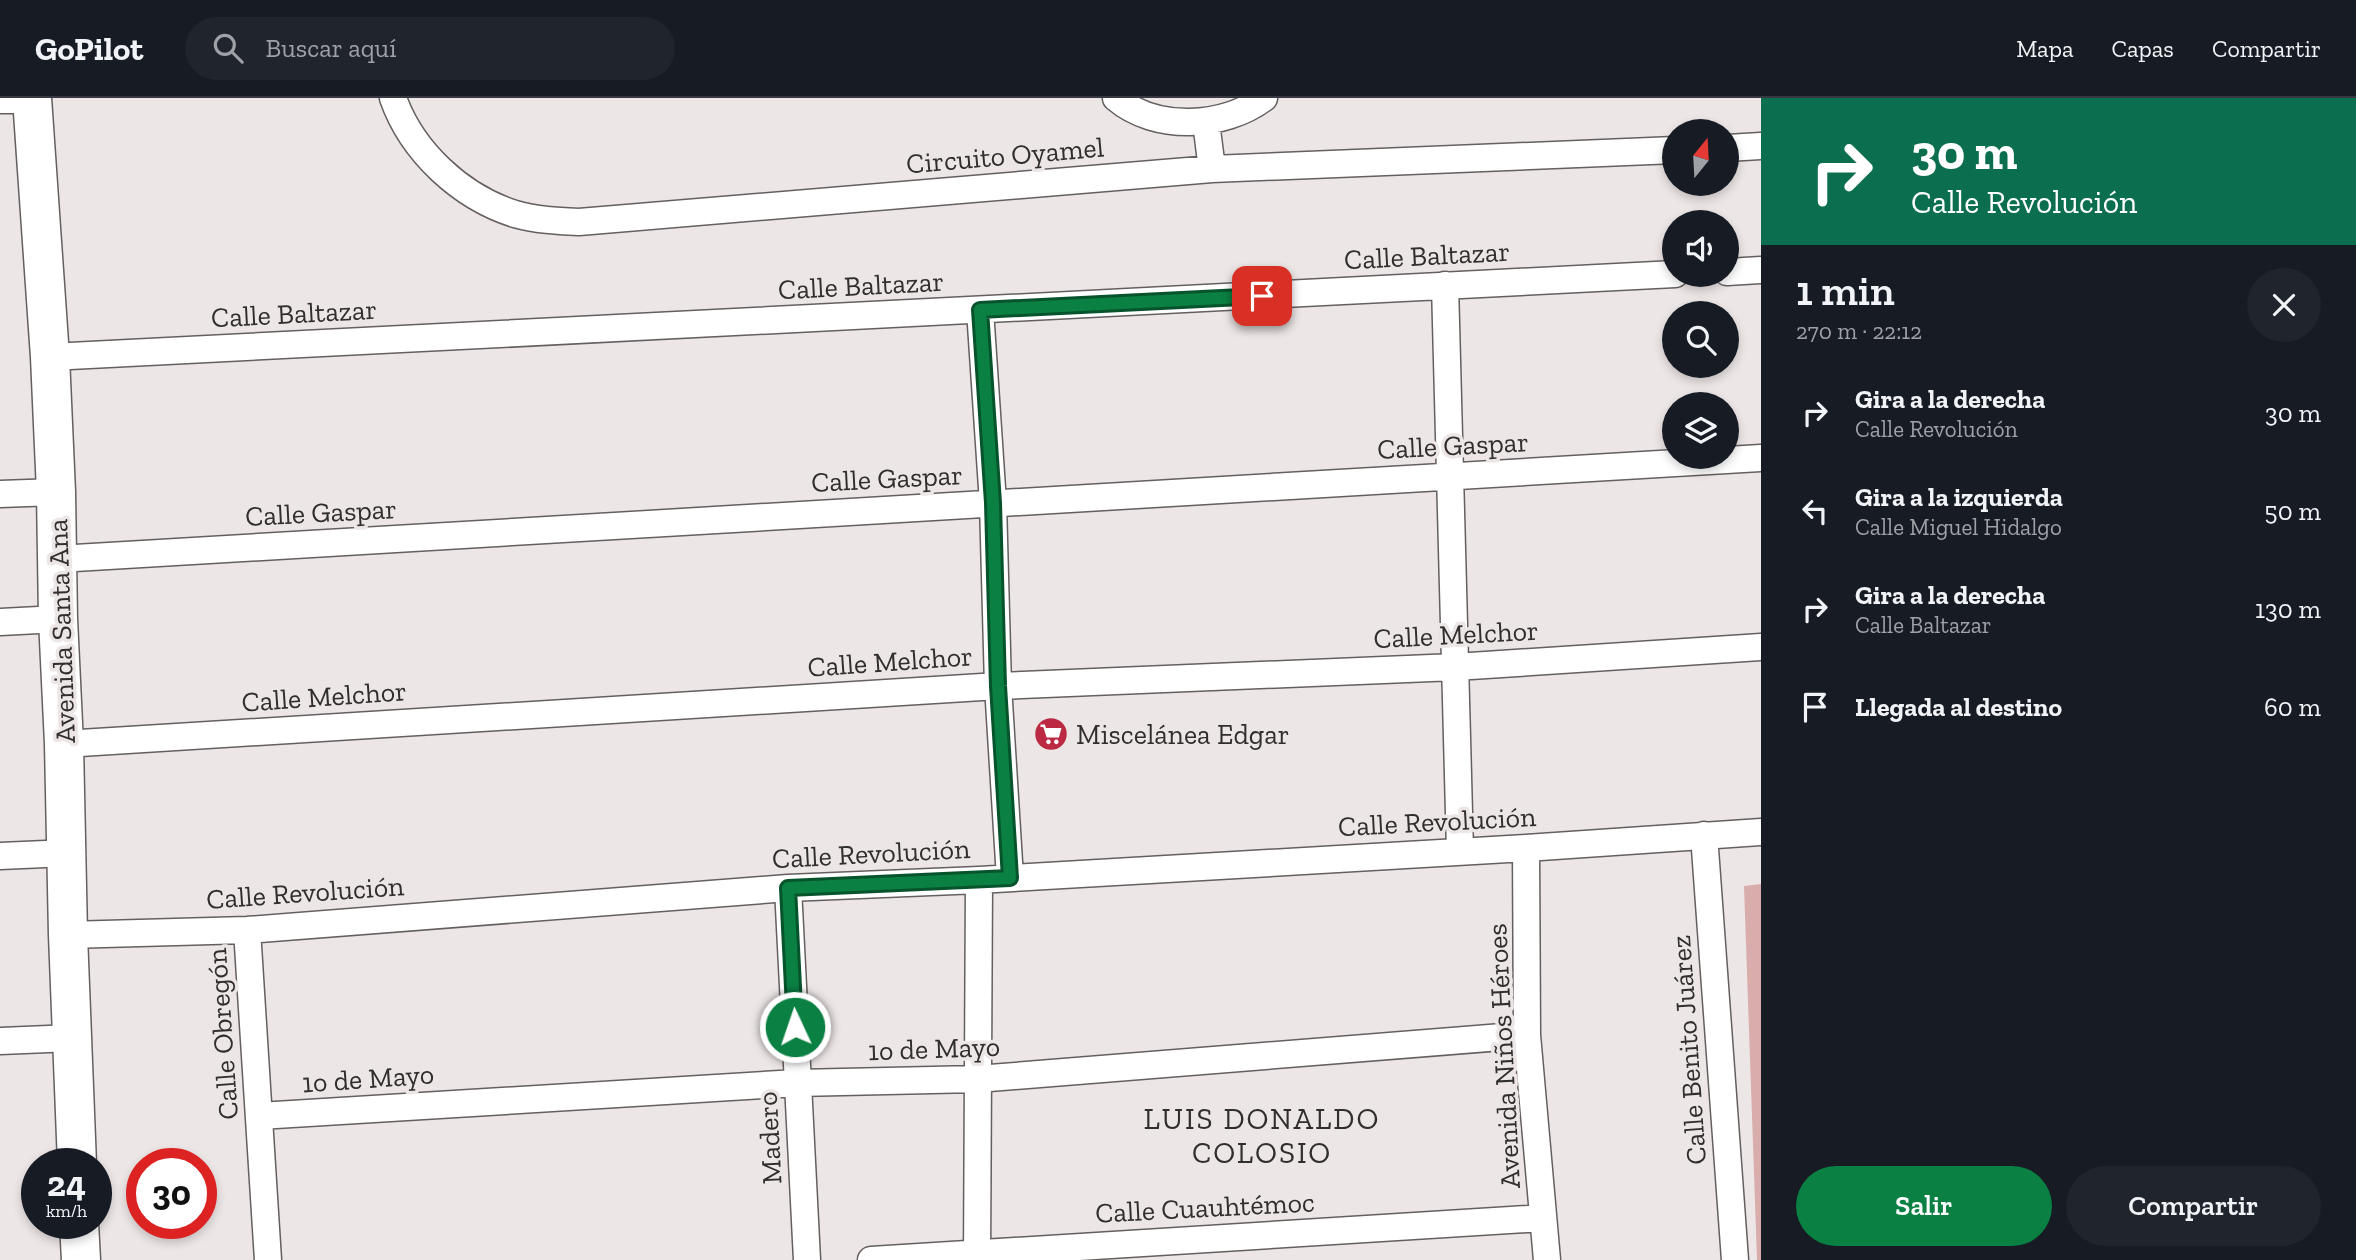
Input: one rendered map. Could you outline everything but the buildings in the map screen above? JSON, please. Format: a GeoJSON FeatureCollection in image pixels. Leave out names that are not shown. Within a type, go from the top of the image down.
{"type":"FeatureCollection","features":[{"type":"Feature","properties":{"kind":"street","name":"Circuito Oyamel"},"geometry":{"type":"LineString","coordinates":[[393,98],[412,136],[432,162],[456,183],[484,201],[514,214],[546,221],[579,222],[1212,169],[1662,151]]}},
{"type":"Feature","properties":{"kind":"street"},"geometry":{"type":"LineString","coordinates":[[1116,98],[1163,120],[1206,122],[1249,110],[1264,98]]}},
{"type":"Feature","properties":{"kind":"street","name":"Avenida Santa Ana"},"geometry":{"type":"LineString","coordinates":[[21,99],[50,357],[76,1148]]}},
{"type":"Feature","properties":{"kind":"street"},"geometry":{"type":"LineString","coordinates":[[1206,122],[1212,169]]}},
{"type":"Feature","properties":{"kind":"street"},"geometry":{"type":"LineString","coordinates":[[1740,147],[1761,146]]}},
{"type":"Feature","properties":{"kind":"street"},"geometry":{"type":"LineString","coordinates":[[1739,271],[1761,270]]}},
{"type":"Feature","properties":{"kind":"street","name":"Calle Baltazar"},"geometry":{"type":"LineString","coordinates":[[50,357],[1662,275]]}},
{"type":"Feature","properties":{"kind":"street"},"geometry":{"type":"LineString","coordinates":[[1445,285],[1460,851]]}},
{"type":"Feature","properties":{"kind":"street"},"geometry":{"type":"LineString","coordinates":[[980,310],[993,503],[998,686],[1010,878]]}},
{"type":"Feature","properties":{"kind":"street","name":"Calle Gaspar"},"geometry":{"type":"LineString","coordinates":[[58,559],[1761,458]]}},
{"type":"Feature","properties":{"kind":"street"},"geometry":{"type":"LineString","coordinates":[[0,495],[56,492]]}},
{"type":"Feature","properties":{"kind":"street"},"geometry":{"type":"LineString","coordinates":[[0,622],[58,619]]}},
{"type":"Feature","properties":{"kind":"street","name":"Calle Melchor"},"geometry":{"type":"LineString","coordinates":[[64,744],[998,686],[1455,667],[1761,648]]}},
{"type":"Feature","properties":{"kind":"street","name":"Calle Revolución"},"geometry":{"type":"LineString","coordinates":[[68,935],[247,930],[788,888],[979,880],[1761,832]]}},
{"type":"Feature","properties":{"kind":"street","name":"Calle Benito Juárez"},"geometry":{"type":"LineString","coordinates":[[1704,835],[1735,1260]]}},
{"type":"Feature","properties":{"kind":"street","name":"Avenida Niños Héroes"},"geometry":{"type":"LineString","coordinates":[[1526,848],[1527,1035],[1547,1260]]}},
{"type":"Feature","properties":{"kind":"street"},"geometry":{"type":"LineString","coordinates":[[0,856],[68,853]]}},
{"type":"Feature","properties":{"kind":"street"},"geometry":{"type":"LineString","coordinates":[[977,1256],[979,880]]}},
{"type":"Feature","properties":{"kind":"street","name":"Madero"},"geometry":{"type":"LineString","coordinates":[[788,888],[807,1260]]}},
{"type":"Feature","properties":{"kind":"street","name":"Calle Obregón"},"geometry":{"type":"LineString","coordinates":[[247,930],[268,1260]]}},
{"type":"Feature","properties":{"kind":"street","name":"1o de Mayo"},"geometry":{"type":"LineString","coordinates":[[259,1116],[797,1083],[977,1079],[1527,1035]]}},
{"type":"Feature","properties":{"kind":"street"},"geometry":{"type":"LineString","coordinates":[[0,1041],[73,1038]]}},
{"type":"Feature","properties":{"kind":"street","name":"Calle Cuauhtémoc"},"geometry":{"type":"LineString","coordinates":[[871,1260],[977,1256],[1543,1218]]}},
{"type":"Feature","properties":{"kind":"street"},"geometry":{"type":"LineString","coordinates":[[79,1239],[80,1260]]}},
{"type":"Feature","properties":{"kind":"shaded area"},"geometry":{"type":"Polygon","coordinates":[[[1761,884],[1761,1260],[1757,1260],[1744,886],[1761,884]]]}},
{"type":"Feature","properties":{"kind":"place","name":"Miscelánea Edgar"},"geometry":{"type":"Point","coordinates":[1051,734]}},
{"type":"Feature","properties":{"kind":"district","name":"LUIS DONALDO COLOSIO"},"geometry":{"type":"Point","coordinates":[1262,1136]}},
{"type":"Feature","properties":{"kind":"route"},"geometry":{"type":"LineString","coordinates":[[795,1027],[788,888],[1010,878],[998,686],[993,503],[980,310],[1262,296]]}}]}
